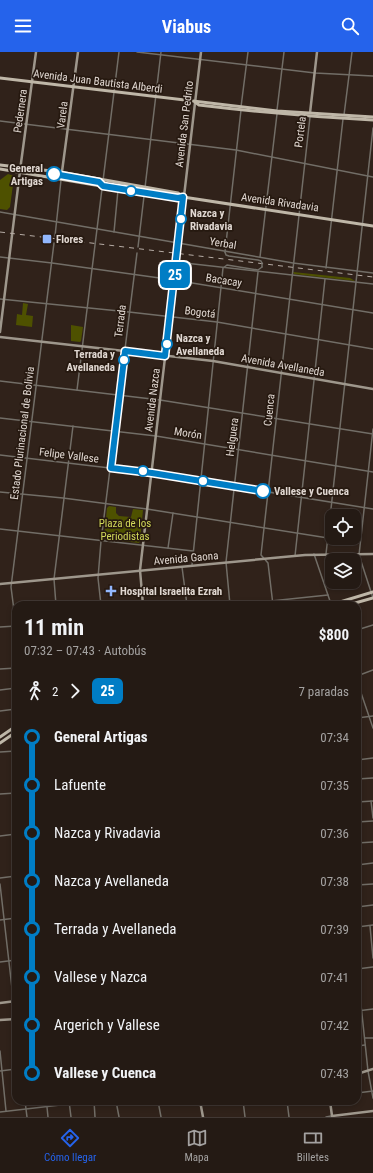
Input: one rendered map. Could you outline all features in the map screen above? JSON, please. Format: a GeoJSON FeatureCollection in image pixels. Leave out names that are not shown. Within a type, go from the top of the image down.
{"type":"FeatureCollection","features":[{"type":"Feature","properties":{"kind":"main road","name":"Pedernera"},"geometry":{"type":"LineString","coordinates":[[0,332],[19,173],[33,82],[36,52]]}},
{"type":"Feature","properties":{"kind":"main road","name":"Varela"},"geometry":{"type":"LineString","coordinates":[[61,179],[78,52]]}},
{"type":"Feature","properties":{"kind":"main road","name":"Avenida San Pedrito"},"geometry":{"type":"LineString","coordinates":[[183,197],[201,52]]}},
{"type":"Feature","properties":{"kind":"main road","name":"Portela"},"geometry":{"type":"LineString","coordinates":[[310,115],[317,52]]}},
{"type":"Feature","properties":{"kind":"main road","name":"Avenida Juan Bautista Alberdi"},"geometry":{"type":"LineString","coordinates":[[0,78],[241,108],[373,120]]}},
{"type":"Feature","properties":{"kind":"main road","name":"Avenida Juan Bautista Alberdi"},"geometry":{"type":"LineString","coordinates":[[343,117],[373,117]]}},
{"type":"Feature","properties":{"kind":"main road","name":"Avenida Rivadavia"},"geometry":{"type":"LineString","coordinates":[[0,165],[62,173],[144,187],[178,193],[183,197]]}},
{"type":"Feature","properties":{"kind":"main road","name":"Avenida Rivadavia"},"geometry":{"type":"LineString","coordinates":[[0,169],[144,193],[178,198],[183,197],[373,226]]}},
{"type":"Feature","properties":{"kind":"main road","name":"Avenida Nazca"},"geometry":{"type":"LineString","coordinates":[[143,601],[140,570],[183,197]]}},
{"type":"Feature","properties":{"kind":"main road","name":"Avenida Avellaneda"},"geometry":{"type":"LineString","coordinates":[[0,337],[213,362],[373,389]]}},
{"type":"Feature","properties":{"kind":"main road","name":"Avenida Gaona"},"geometry":{"type":"LineString","coordinates":[[0,584],[192,565],[325,554]]}},
{"type":"Feature","properties":{"kind":"main road","name":"Avenida Gaona"},"geometry":{"type":"LineString","coordinates":[[361,554],[373,554]]}},
{"type":"Feature","properties":{"kind":"main road"},"geometry":{"type":"LineString","coordinates":[[345,601],[372,593]]}},
{"type":"Feature","properties":{"kind":"main road"},"geometry":{"type":"LineString","coordinates":[[361,601],[373,598]]}},
{"type":"Feature","properties":{"kind":"main road"},"geometry":{"type":"LineString","coordinates":[[0,737],[12,729]]}},
{"type":"Feature","properties":{"kind":"main road"},"geometry":{"type":"LineString","coordinates":[[0,743],[12,735]]}},
{"type":"Feature","properties":{"kind":"main road"},"geometry":{"type":"LineString","coordinates":[[0,1003],[12,1001]]}},
{"type":"Feature","properties":{"kind":"main road"},"geometry":{"type":"LineString","coordinates":[[0,1020],[12,1019]]}},
{"type":"Feature","properties":{"kind":"main road"},"geometry":{"type":"LineString","coordinates":[[361,1073],[373,1069]]}},
{"type":"Feature","properties":{"kind":"main road"},"geometry":{"type":"LineString","coordinates":[[201,1105],[203,1117]]}},
{"type":"Feature","properties":{"kind":"main road"},"geometry":{"type":"LineString","coordinates":[[330,1105],[332,1117],[373,1111]]}},
{"type":"Feature","properties":{"kind":"street"},"geometry":{"type":"LineString","coordinates":[[77,390],[119,52]]}},
{"type":"Feature","properties":{"kind":"street"},"geometry":{"type":"LineString","coordinates":[[137,52],[161,53],[200,60],[315,73],[373,76]]}},
{"type":"Feature","properties":{"kind":"street"},"geometry":{"type":"LineString","coordinates":[[223,268],[226,265],[258,270],[262,267],[261,261],[229,256],[224,252],[248,52]]}},
{"type":"Feature","properties":{"kind":"street"},"geometry":{"type":"LineString","coordinates":[[260,257],[284,52]]}},
{"type":"Feature","properties":{"kind":"street"},"geometry":{"type":"LineString","coordinates":[[326,268],[352,52]]}},
{"type":"Feature","properties":{"kind":"street"},"geometry":{"type":"LineString","coordinates":[[138,247],[161,53]]}},
{"type":"Feature","properties":{"kind":"street","name":"Portela"},"geometry":{"type":"LineString","coordinates":[[298,214],[310,115]]}},
{"type":"Feature","properties":{"kind":"street"},"geometry":{"type":"LineString","coordinates":[[0,121],[236,150],[373,177]]}},
{"type":"Feature","properties":{"kind":"street"},"geometry":{"type":"LineString","coordinates":[[331,509],[373,128]]}},
{"type":"Feature","properties":{"kind":"street"},"geometry":{"type":"LineString","coordinates":[[55,236],[61,179]]}},
{"type":"Feature","properties":{"kind":"street"},"geometry":{"type":"LineString","coordinates":[[114,232],[119,188]]}},
{"type":"Feature","properties":{"kind":"street","name":"Yerbal"},"geometry":{"type":"LineString","coordinates":[[0,212],[224,252],[326,268],[373,273]]}},
{"type":"Feature","properties":{"kind":"street","name":"Cuenca"},"geometry":{"type":"LineString","coordinates":[[273,601],[268,563],[262,555],[298,214]]}},
{"type":"Feature","properties":{"kind":"street","name":"Estado Plurinacional de Bolivia"},"geometry":{"type":"LineString","coordinates":[[13,601],[12,582],[54,243]]}},
{"type":"Feature","properties":{"kind":"street","name":"Terrada"},"geometry":{"type":"LineString","coordinates":[[101,601],[98,574],[101,541],[137,252]]}},
{"type":"Feature","properties":{"kind":"street","name":"Bacacay"},"geometry":{"type":"LineString","coordinates":[[0,257],[221,287],[373,313]]}},
{"type":"Feature","properties":{"kind":"street"},"geometry":{"type":"LineString","coordinates":[[176,262],[373,284]]}},
{"type":"Feature","properties":{"kind":"street"},"geometry":{"type":"LineString","coordinates":[[192,565],[223,268]]}},
{"type":"Feature","properties":{"kind":"street","name":"Helguera"},"geometry":{"type":"LineString","coordinates":[[231,601],[226,562],[258,272]]}},
{"type":"Feature","properties":{"kind":"street"},"geometry":{"type":"LineString","coordinates":[[295,556],[325,279]]}},
{"type":"Feature","properties":{"kind":"street","name":"Bogotá"},"geometry":{"type":"LineString","coordinates":[[0,299],[218,322],[373,349]]}},
{"type":"Feature","properties":{"kind":"street"},"geometry":{"type":"LineString","coordinates":[[0,381],[160,400],[373,434]]}},
{"type":"Feature","properties":{"kind":"street","name":"Morón"},"geometry":{"type":"LineString","coordinates":[[0,418],[156,436],[373,472]]}},
{"type":"Feature","properties":{"kind":"street"},"geometry":{"type":"LineString","coordinates":[[56,601],[54,579],[72,426]]}},
{"type":"Feature","properties":{"kind":"street"},"geometry":{"type":"LineString","coordinates":[[359,553],[373,428]]}},
{"type":"Feature","properties":{"kind":"street","name":"Felipe Vallese"},"geometry":{"type":"LineString","coordinates":[[0,455],[152,473],[373,509]]}},
{"type":"Feature","properties":{"kind":"street"},"geometry":{"type":"LineString","coordinates":[[0,492],[63,498],[147,509],[325,538]]}},
{"type":"Feature","properties":{"kind":"street"},"geometry":{"type":"LineString","coordinates":[[168,548],[172,513]]}},
{"type":"Feature","properties":{"kind":"street"},"geometry":{"type":"LineString","coordinates":[[0,529],[193,551]]}},
{"type":"Feature","properties":{"kind":"street"},"geometry":{"type":"LineString","coordinates":[[314,554],[330,601]]}},
{"type":"Feature","properties":{"kind":"street"},"geometry":{"type":"LineString","coordinates":[[361,563],[373,598]]}},
{"type":"Feature","properties":{"kind":"street"},"geometry":{"type":"LineString","coordinates":[[182,566],[186,601]]}},
{"type":"Feature","properties":{"kind":"street"},"geometry":{"type":"LineString","coordinates":[[273,601],[328,596]]}},
{"type":"Feature","properties":{"kind":"street"},"geometry":{"type":"LineString","coordinates":[[361,629],[373,625]]}},
{"type":"Feature","properties":{"kind":"street"},"geometry":{"type":"LineString","coordinates":[[0,627],[12,626]]}},
{"type":"Feature","properties":{"kind":"street"},"geometry":{"type":"LineString","coordinates":[[0,669],[12,668]]}},
{"type":"Feature","properties":{"kind":"street"},"geometry":{"type":"LineString","coordinates":[[361,674],[373,670]]}},
{"type":"Feature","properties":{"kind":"street"},"geometry":{"type":"LineString","coordinates":[[0,690],[12,688]]}},
{"type":"Feature","properties":{"kind":"street"},"geometry":{"type":"LineString","coordinates":[[361,693],[373,728]]}},
{"type":"Feature","properties":{"kind":"street"},"geometry":{"type":"LineString","coordinates":[[0,711],[12,710]]}},
{"type":"Feature","properties":{"kind":"street"},"geometry":{"type":"LineString","coordinates":[[361,718],[373,716]]}},
{"type":"Feature","properties":{"kind":"street"},"geometry":{"type":"LineString","coordinates":[[0,752],[12,751]]}},
{"type":"Feature","properties":{"kind":"street"},"geometry":{"type":"LineString","coordinates":[[361,760],[373,758]]}},
{"type":"Feature","properties":{"kind":"street"},"geometry":{"type":"LineString","coordinates":[[361,779],[373,778]]}},
{"type":"Feature","properties":{"kind":"street"},"geometry":{"type":"LineString","coordinates":[[0,794],[12,793]]}},
{"type":"Feature","properties":{"kind":"street"},"geometry":{"type":"LineString","coordinates":[[361,802],[372,801],[373,819],[361,821]]}},
{"type":"Feature","properties":{"kind":"street"},"geometry":{"type":"LineString","coordinates":[[0,836],[12,834]]}},
{"type":"Feature","properties":{"kind":"street"},"geometry":{"type":"LineString","coordinates":[[361,843],[373,842]]}},
{"type":"Feature","properties":{"kind":"street"},"geometry":{"type":"LineString","coordinates":[[361,864],[373,863]]}},
{"type":"Feature","properties":{"kind":"street"},"geometry":{"type":"LineString","coordinates":[[0,878],[12,876]]}},
{"type":"Feature","properties":{"kind":"street"},"geometry":{"type":"LineString","coordinates":[[0,884],[12,981]]}},
{"type":"Feature","properties":{"kind":"street"},"geometry":{"type":"LineString","coordinates":[[361,885],[373,884]]}},
{"type":"Feature","properties":{"kind":"street"},"geometry":{"type":"LineString","coordinates":[[361,906],[373,905]]}},
{"type":"Feature","properties":{"kind":"street"},"geometry":{"type":"LineString","coordinates":[[0,920],[12,918]]}},
{"type":"Feature","properties":{"kind":"street"},"geometry":{"type":"LineString","coordinates":[[370,926],[373,958]]}},
{"type":"Feature","properties":{"kind":"street"},"geometry":{"type":"LineString","coordinates":[[361,927],[373,926]]}},
{"type":"Feature","properties":{"kind":"street"},"geometry":{"type":"LineString","coordinates":[[0,962],[12,961]]}},
{"type":"Feature","properties":{"kind":"street"},"geometry":{"type":"LineString","coordinates":[[361,968],[373,967]]}},
{"type":"Feature","properties":{"kind":"street"},"geometry":{"type":"LineString","coordinates":[[361,1002],[368,1071],[373,1098]]}},
{"type":"Feature","properties":{"kind":"street"},"geometry":{"type":"LineString","coordinates":[[362,1010],[373,1009]]}},
{"type":"Feature","properties":{"kind":"street"},"geometry":{"type":"LineString","coordinates":[[364,1038],[373,1038]]}},
{"type":"Feature","properties":{"kind":"street"},"geometry":{"type":"LineString","coordinates":[[361,1046],[365,1045]]}},
{"type":"Feature","properties":{"kind":"street"},"geometry":{"type":"LineString","coordinates":[[0,1051],[6,1111]]}},
{"type":"Feature","properties":{"kind":"street"},"geometry":{"type":"LineString","coordinates":[[1,1071],[12,1070]]}},
{"type":"Feature","properties":{"kind":"street"},"geometry":{"type":"LineString","coordinates":[[361,1092],[372,1091]]}},
{"type":"Feature","properties":{"kind":"street"},"geometry":{"type":"LineString","coordinates":[[26,1105],[27,1117]]}},
{"type":"Feature","properties":{"kind":"street"},"geometry":{"type":"LineString","coordinates":[[0,1112],[56,1105]]}},
{"type":"Feature","properties":{"kind":"street"},"geometry":{"type":"LineString","coordinates":[[69,1105],[71,1117]]}},
{"type":"Feature","properties":{"kind":"street"},"geometry":{"type":"LineString","coordinates":[[94,1105],[95,1117]]}},
{"type":"Feature","properties":{"kind":"street"},"geometry":{"type":"LineString","coordinates":[[117,1105],[119,1117]]}},
{"type":"Feature","properties":{"kind":"street"},"geometry":{"type":"LineString","coordinates":[[159,1105],[161,1117]]}},
{"type":"Feature","properties":{"kind":"street"},"geometry":{"type":"LineString","coordinates":[[244,1105],[246,1117]]}},
{"type":"Feature","properties":{"kind":"street"},"geometry":{"type":"LineString","coordinates":[[288,1105],[289,1117]]}},
{"type":"Feature","properties":{"kind":"street"},"geometry":{"type":"LineString","coordinates":[[47,1107],[48,1117]]}},
{"type":"Feature","properties":{"kind":"street"},"geometry":{"type":"LineString","coordinates":[[326,1117],[332,1117]]}},
{"type":"Feature","properties":{"kind":"green space"},"geometry":{"type":"Polygon","coordinates":[[[8,174],[14,177],[10,207],[7,210],[0,209],[0,180],[8,174]]]}},
{"type":"Feature","properties":{"kind":"green space"},"geometry":{"type":"Polygon","coordinates":[[[293,272],[350,278],[355,281],[294,274],[293,272]]]}},
{"type":"Feature","properties":{"kind":"green space"},"geometry":{"type":"Polygon","coordinates":[[[23,303],[28,304],[26,315],[33,316],[32,327],[16,325],[17,314],[22,315],[23,303]]]}},
{"type":"Feature","properties":{"kind":"green space"},"geometry":{"type":"Polygon","coordinates":[[[71,325],[83,327],[80,342],[71,341],[71,325]]]}},
{"type":"Feature","properties":{"kind":"green space","name":"Plaza de los Periodistas"},"geometry":{"type":"Polygon","coordinates":[[[109,506],[116,507],[116,513],[119,516],[131,517],[133,509],[143,510],[139,543],[104,539],[107,508],[109,506]]]}},
{"type":"Feature","properties":{"kind":"railway"},"geometry":{"type":"LineString","coordinates":[[0,232],[373,277]]}},
{"type":"Feature","properties":{"kind":"bus line","name":"25"},"geometry":{"type":"LineString","coordinates":[[54,174],[99,182],[103,186],[178,198],[183,197],[165,356],[125,351],[111,468],[263,491]]}},
{"type":"Feature","properties":{"kind":"place","name":"General Artigas"},"geometry":{"type":"Point","coordinates":[54,174]}},
{"type":"Feature","properties":{"kind":"place","name":"Nazca y Rivadavia"},"geometry":{"type":"Point","coordinates":[181,219]}},
{"type":"Feature","properties":{"kind":"place","name":"Flores"},"geometry":{"type":"Point","coordinates":[47,239]}},
{"type":"Feature","properties":{"kind":"place","name":"Nazca y Avellaneda"},"geometry":{"type":"Point","coordinates":[167,344]}},
{"type":"Feature","properties":{"kind":"place","name":"Terrada y Avellaneda"},"geometry":{"type":"Point","coordinates":[124,360]}},
{"type":"Feature","properties":{"kind":"place","name":"Vallese y Cuenca"},"geometry":{"type":"Point","coordinates":[263,491]}},
{"type":"Feature","properties":{"kind":"place","name":"Hospital Israelita Ezrah"},"geometry":{"type":"Point","coordinates":[111,591]}}]}
